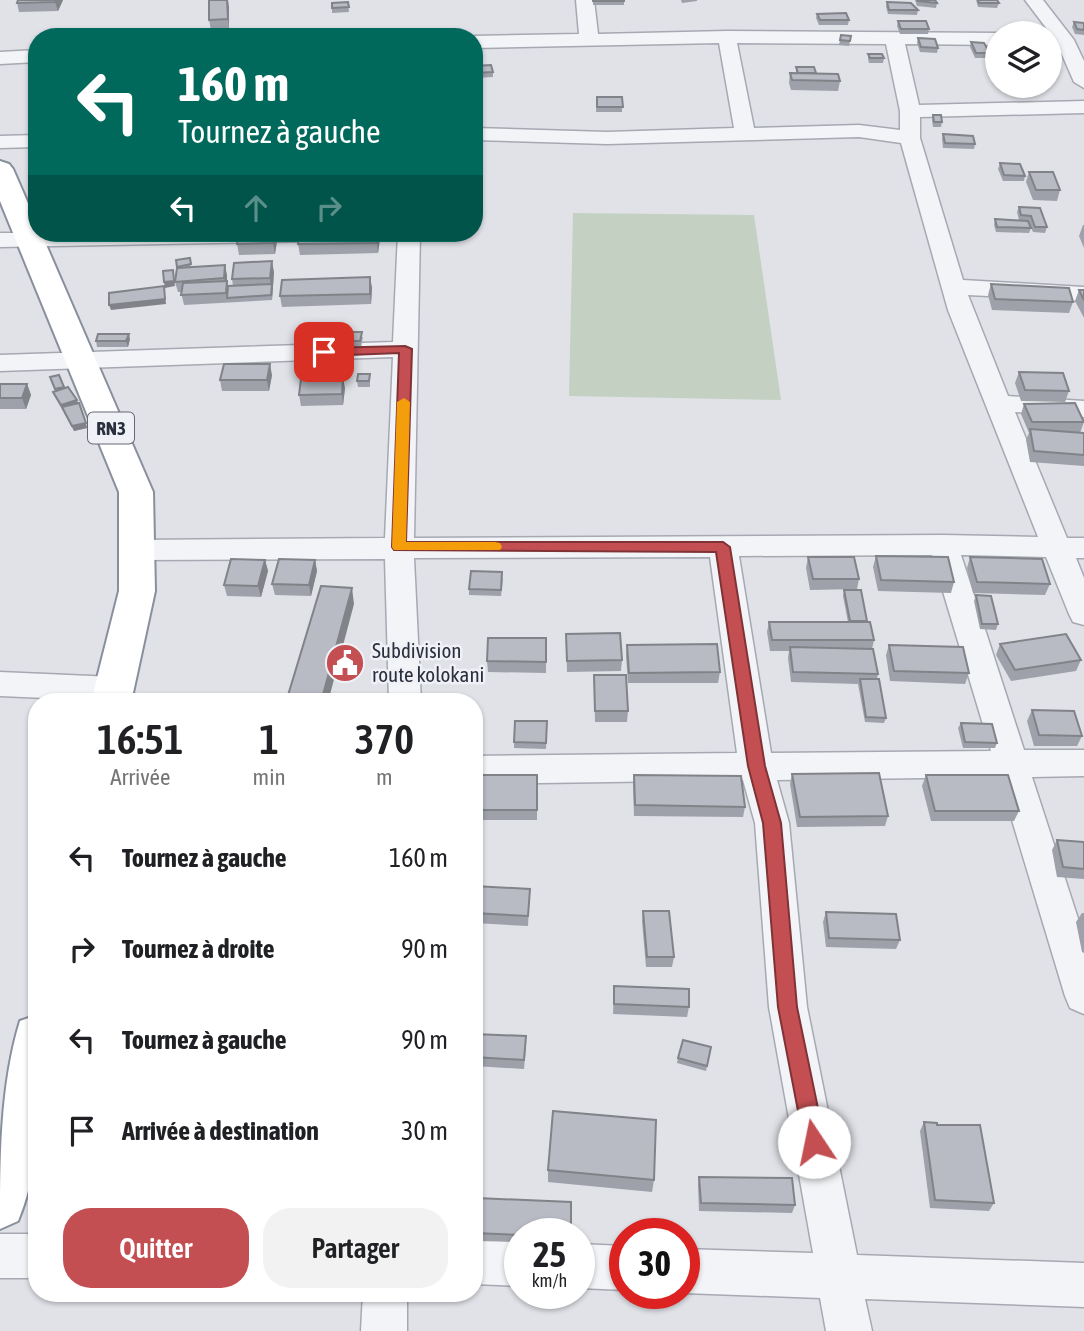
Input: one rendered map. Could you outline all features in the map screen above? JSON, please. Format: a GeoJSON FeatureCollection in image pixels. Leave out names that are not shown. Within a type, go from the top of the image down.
{"type":"FeatureCollection","features":[{"type":"Feature","properties":{"kind":"highway","name":"RN3"},"geometry":{"type":"LineString","coordinates":[[0,169],[15,240],[82,360],[136,492],[137,590],[113,693]]}},
{"type":"Feature","properties":{"kind":"highway"},"geometry":{"type":"LineString","coordinates":[[0,1203],[28,1077]]}},
{"type":"Feature","properties":{"kind":"street"},"geometry":{"type":"LineString","coordinates":[[584,0],[589,40]]}},
{"type":"Feature","properties":{"kind":"street"},"geometry":{"type":"LineString","coordinates":[[1034,0],[1066,40],[1084,82]]}},
{"type":"Feature","properties":{"kind":"street"},"geometry":{"type":"LineString","coordinates":[[727,37],[745,134]]}},
{"type":"Feature","properties":{"kind":"street"},"geometry":{"type":"LineString","coordinates":[[483,42],[727,37],[985,39]]}},
{"type":"Feature","properties":{"kind":"street"},"geometry":{"type":"LineString","coordinates":[[894,37],[910,111],[910,138],[953,287],[998,403],[1070,548],[1084,614]]}},
{"type":"Feature","properties":{"kind":"street"},"geometry":{"type":"LineString","coordinates":[[0,58],[28,56]]}},
{"type":"Feature","properties":{"kind":"street"},"geometry":{"type":"LineString","coordinates":[[910,111],[1084,107]]}},
{"type":"Feature","properties":{"kind":"street"},"geometry":{"type":"LineString","coordinates":[[483,134],[607,138],[859,131],[910,138]]}},
{"type":"Feature","properties":{"kind":"street"},"geometry":{"type":"LineString","coordinates":[[0,142],[28,141]]}},
{"type":"Feature","properties":{"kind":"street"},"geometry":{"type":"LineString","coordinates":[[405,693],[399,547],[410,242]]}},
{"type":"Feature","properties":{"kind":"street"},"geometry":{"type":"LineString","coordinates":[[953,287],[1084,294]]}},
{"type":"Feature","properties":{"kind":"street"},"geometry":{"type":"LineString","coordinates":[[0,363],[405,349]]}},
{"type":"Feature","properties":{"kind":"street"},"geometry":{"type":"LineString","coordinates":[[998,403],[1084,409]]}},
{"type":"Feature","properties":{"kind":"street"},"geometry":{"type":"LineString","coordinates":[[137,550],[943,545],[1070,548]]}},
{"type":"Feature","properties":{"kind":"street"},"geometry":{"type":"LineString","coordinates":[[943,545],[1084,996]]}},
{"type":"Feature","properties":{"kind":"street"},"geometry":{"type":"LineString","coordinates":[[723,547],[756,766],[772,823],[788,1007],[841,1277],[849,1331]]}},
{"type":"Feature","properties":{"kind":"street"},"geometry":{"type":"LineString","coordinates":[[0,684],[92,693]]}},
{"type":"Feature","properties":{"kind":"street"},"geometry":{"type":"LineString","coordinates":[[483,770],[1084,763]]}},
{"type":"Feature","properties":{"kind":"street"},"geometry":{"type":"LineString","coordinates":[[0,1256],[28,1256]]}},
{"type":"Feature","properties":{"kind":"street"},"geometry":{"type":"LineString","coordinates":[[483,1262],[504,1263]]}},
{"type":"Feature","properties":{"kind":"street"},"geometry":{"type":"LineString","coordinates":[[700,1272],[1084,1285]]}},
{"type":"Feature","properties":{"kind":"street"},"geometry":{"type":"LineString","coordinates":[[384,1331],[386,1302]]}},
{"type":"Feature","properties":{"kind":"green space"},"geometry":{"type":"Polygon","coordinates":[[[573,213],[754,215],[781,400],[569,396],[573,213]]]}},
{"type":"Feature","properties":{"kind":"building"},"geometry":{"type":"Polygon","coordinates":[[[18,0],[56,0],[17,3],[18,0]]]}},
{"type":"Feature","properties":{"kind":"building"},"geometry":{"type":"Polygon","coordinates":[[[209,0],[227,0],[228,19],[209,20],[209,0]]]}},
{"type":"Feature","properties":{"kind":"building"},"geometry":{"type":"Polygon","coordinates":[[[624,0],[624,1],[593,1],[624,0]]]}},
{"type":"Feature","properties":{"kind":"building"},"geometry":{"type":"Polygon","coordinates":[[[935,0],[937,3],[918,1],[935,0]]]}},
{"type":"Feature","properties":{"kind":"building"},"geometry":{"type":"Polygon","coordinates":[[[978,0],[997,0],[999,3],[979,3],[978,0]]]}},
{"type":"Feature","properties":{"kind":"building"},"geometry":{"type":"Polygon","coordinates":[[[348,2],[349,7],[332,8],[332,3],[348,2]]]}},
{"type":"Feature","properties":{"kind":"building"},"geometry":{"type":"Polygon","coordinates":[[[887,2],[911,3],[918,10],[889,10],[887,2]]]}},
{"type":"Feature","properties":{"kind":"building"},"geometry":{"type":"Polygon","coordinates":[[[846,13],[849,20],[820,20],[817,14],[846,13]]]}},
{"type":"Feature","properties":{"kind":"building"},"geometry":{"type":"Polygon","coordinates":[[[898,21],[926,21],[929,29],[901,29],[898,21]]]}},
{"type":"Feature","properties":{"kind":"building"},"geometry":{"type":"Polygon","coordinates":[[[1074,22],[1084,23],[1084,30],[1077,29],[1074,22]]]}},
{"type":"Feature","properties":{"kind":"building"},"geometry":{"type":"Polygon","coordinates":[[[841,35],[851,36],[850,41],[840,40],[841,35]]]}},
{"type":"Feature","properties":{"kind":"building"},"geometry":{"type":"Polygon","coordinates":[[[918,38],[935,39],[938,48],[921,47],[918,38]]]}},
{"type":"Feature","properties":{"kind":"building"},"geometry":{"type":"Polygon","coordinates":[[[971,42],[984,43],[985,53],[976,53],[971,42]]]}},
{"type":"Feature","properties":{"kind":"building"},"geometry":{"type":"Polygon","coordinates":[[[868,54],[882,54],[884,58],[870,58],[868,54]]]}},
{"type":"Feature","properties":{"kind":"building"},"geometry":{"type":"Polygon","coordinates":[[[483,65],[491,65],[493,72],[483,73],[483,65]]]}},
{"type":"Feature","properties":{"kind":"building"},"geometry":{"type":"Polygon","coordinates":[[[796,67],[814,67],[816,73],[798,73],[796,67]]]}},
{"type":"Feature","properties":{"kind":"building"},"geometry":{"type":"Polygon","coordinates":[[[790,73],[838,74],[840,81],[792,80],[790,73]]]}},
{"type":"Feature","properties":{"kind":"building"},"geometry":{"type":"Polygon","coordinates":[[[597,97],[622,97],[623,107],[597,107],[597,97]]]}},
{"type":"Feature","properties":{"kind":"building"},"geometry":{"type":"Polygon","coordinates":[[[933,115],[941,115],[942,122],[934,122],[933,115]]]}},
{"type":"Feature","properties":{"kind":"building"},"geometry":{"type":"Polygon","coordinates":[[[943,134],[973,136],[975,144],[945,143],[943,134]]]}},
{"type":"Feature","properties":{"kind":"building"},"geometry":{"type":"Polygon","coordinates":[[[1000,163],[1020,164],[1025,176],[1004,175],[1000,163]]]}},
{"type":"Feature","properties":{"kind":"building"},"geometry":{"type":"Polygon","coordinates":[[[1029,172],[1053,172],[1060,190],[1036,190],[1029,172]]]}},
{"type":"Feature","properties":{"kind":"building"},"geometry":{"type":"Polygon","coordinates":[[[1019,207],[1040,208],[1047,227],[1035,227],[1031,216],[1021,215],[1019,207]]]}},
{"type":"Feature","properties":{"kind":"building"},"geometry":{"type":"Polygon","coordinates":[[[995,219],[1028,221],[1031,228],[997,227],[995,219]]]}},
{"type":"Feature","properties":{"kind":"building"},"geometry":{"type":"Polygon","coordinates":[[[237,242],[273,242],[273,243],[237,242]]]}},
{"type":"Feature","properties":{"kind":"building"},"geometry":{"type":"Polygon","coordinates":[[[298,242],[377,242],[377,243],[298,242]]]}},
{"type":"Feature","properties":{"kind":"building"},"geometry":{"type":"Polygon","coordinates":[[[190,258],[191,264],[177,267],[176,260],[190,258]]]}},
{"type":"Feature","properties":{"kind":"building"},"geometry":{"type":"Polygon","coordinates":[[[272,261],[270,278],[232,279],[234,263],[272,261]]]}},
{"type":"Feature","properties":{"kind":"building"},"geometry":{"type":"Polygon","coordinates":[[[225,265],[224,278],[175,282],[177,268],[225,265]]]}},
{"type":"Feature","properties":{"kind":"building"},"geometry":{"type":"Polygon","coordinates":[[[173,270],[174,281],[164,282],[163,271],[173,270]]]}},
{"type":"Feature","properties":{"kind":"building"},"geometry":{"type":"Polygon","coordinates":[[[370,277],[370,294],[280,296],[282,280],[370,277]]]}},
{"type":"Feature","properties":{"kind":"building"},"geometry":{"type":"Polygon","coordinates":[[[227,281],[226,293],[181,295],[183,283],[227,281]]]}},
{"type":"Feature","properties":{"kind":"building"},"geometry":{"type":"Polygon","coordinates":[[[272,284],[271,295],[227,298],[228,286],[272,284]]]}},
{"type":"Feature","properties":{"kind":"building"},"geometry":{"type":"Polygon","coordinates":[[[991,284],[1069,288],[1073,302],[995,299],[991,284]]]}},
{"type":"Feature","properties":{"kind":"building"},"geometry":{"type":"Polygon","coordinates":[[[164,286],[165,299],[109,305],[109,293],[164,286]]]}},
{"type":"Feature","properties":{"kind":"building"},"geometry":{"type":"Polygon","coordinates":[[[346,332],[362,332],[360,341],[344,341],[346,332]]]}},
{"type":"Feature","properties":{"kind":"building"},"geometry":{"type":"Polygon","coordinates":[[[98,334],[129,334],[126,341],[96,341],[98,334]]]}},
{"type":"Feature","properties":{"kind":"building"},"geometry":{"type":"Polygon","coordinates":[[[305,354],[341,354],[340,363],[303,363],[305,354]]]}},
{"type":"Feature","properties":{"kind":"building"},"geometry":{"type":"Polygon","coordinates":[[[224,364],[270,364],[267,380],[220,380],[224,364]]]}},
{"type":"Feature","properties":{"kind":"building"},"geometry":{"type":"Polygon","coordinates":[[[1019,372],[1063,373],[1069,391],[1025,390],[1019,372]]]}},
{"type":"Feature","properties":{"kind":"building"},"geometry":{"type":"Polygon","coordinates":[[[358,374],[370,374],[369,381],[357,381],[358,374]]]}},
{"type":"Feature","properties":{"kind":"building"},"geometry":{"type":"Polygon","coordinates":[[[59,375],[64,387],[55,389],[50,377],[59,375]]]}},
{"type":"Feature","properties":{"kind":"building"},"geometry":{"type":"Polygon","coordinates":[[[343,378],[342,394],[299,395],[301,379],[343,378]]]}},
{"type":"Feature","properties":{"kind":"building"},"geometry":{"type":"Polygon","coordinates":[[[0,384],[27,384],[22,398],[0,398],[0,384]]]}},
{"type":"Feature","properties":{"kind":"building"},"geometry":{"type":"Polygon","coordinates":[[[68,387],[77,400],[61,405],[53,392],[68,387]]]}},
{"type":"Feature","properties":{"kind":"building"},"geometry":{"type":"Polygon","coordinates":[[[79,403],[86,423],[72,426],[62,407],[79,403]]]}},
{"type":"Feature","properties":{"kind":"building"},"geometry":{"type":"Polygon","coordinates":[[[1075,403],[1084,422],[1032,422],[1024,404],[1075,403]]]}},
{"type":"Feature","properties":{"kind":"building"},"geometry":{"type":"Polygon","coordinates":[[[1030,429],[1084,433],[1084,455],[1034,451],[1030,429]]]}},
{"type":"Feature","properties":{"kind":"building"},"geometry":{"type":"Polygon","coordinates":[[[876,556],[948,557],[954,582],[881,580],[876,556]]]}},
{"type":"Feature","properties":{"kind":"building"},"geometry":{"type":"Polygon","coordinates":[[[808,557],[854,557],[859,579],[813,579],[808,557]]]}},
{"type":"Feature","properties":{"kind":"building"},"geometry":{"type":"Polygon","coordinates":[[[970,557],[1042,559],[1050,584],[977,582],[970,557]]]}},
{"type":"Feature","properties":{"kind":"building"},"geometry":{"type":"Polygon","coordinates":[[[231,559],[265,560],[258,586],[224,585],[231,559]]]}},
{"type":"Feature","properties":{"kind":"building"},"geometry":{"type":"Polygon","coordinates":[[[279,559],[315,560],[309,585],[272,584],[279,559]]]}},
{"type":"Feature","properties":{"kind":"building"},"geometry":{"type":"Polygon","coordinates":[[[471,571],[502,572],[501,590],[469,589],[471,571]]]}},
{"type":"Feature","properties":{"kind":"building"},"geometry":{"type":"Polygon","coordinates":[[[321,586],[352,588],[323,693],[289,693],[321,586]]]}},
{"type":"Feature","properties":{"kind":"building"},"geometry":{"type":"Polygon","coordinates":[[[844,590],[861,590],[867,621],[850,621],[844,590]]]}},
{"type":"Feature","properties":{"kind":"building"},"geometry":{"type":"Polygon","coordinates":[[[976,595],[991,596],[998,624],[982,624],[976,595]]]}},
{"type":"Feature","properties":{"kind":"building"},"geometry":{"type":"Polygon","coordinates":[[[769,622],[870,622],[874,640],[772,640],[769,622]]]}},
{"type":"Feature","properties":{"kind":"building"},"geometry":{"type":"Polygon","coordinates":[[[620,633],[622,660],[567,661],[566,634],[620,633]]]}},
{"type":"Feature","properties":{"kind":"building"},"geometry":{"type":"Polygon","coordinates":[[[1066,634],[1081,660],[1015,670],[1000,644],[1066,634]]]}},
{"type":"Feature","properties":{"kind":"building"},"geometry":{"type":"Polygon","coordinates":[[[488,638],[546,638],[546,662],[487,661],[488,638]]]}},
{"type":"Feature","properties":{"kind":"building"},"geometry":{"type":"Polygon","coordinates":[[[717,644],[720,672],[629,673],[627,645],[717,644]]]}},
{"type":"Feature","properties":{"kind":"building"},"geometry":{"type":"Polygon","coordinates":[[[889,645],[963,647],[969,673],[894,671],[889,645]]]}},
{"type":"Feature","properties":{"kind":"building"},"geometry":{"type":"Polygon","coordinates":[[[790,647],[873,649],[878,674],[793,672],[790,647]]]}},
{"type":"Feature","properties":{"kind":"building"},"geometry":{"type":"Polygon","coordinates":[[[594,675],[626,675],[628,711],[595,711],[594,675]]]}},
{"type":"Feature","properties":{"kind":"building"},"geometry":{"type":"Polygon","coordinates":[[[860,679],[879,679],[886,718],[866,717],[860,679]]]}},
{"type":"Feature","properties":{"kind":"building"},"geometry":{"type":"Polygon","coordinates":[[[1032,710],[1074,711],[1082,736],[1039,735],[1032,710]]]}},
{"type":"Feature","properties":{"kind":"building"},"geometry":{"type":"Polygon","coordinates":[[[515,721],[547,721],[546,743],[514,742],[515,721]]]}},
{"type":"Feature","properties":{"kind":"building"},"geometry":{"type":"Polygon","coordinates":[[[961,723],[992,724],[997,743],[965,742],[961,723]]]}},
{"type":"Feature","properties":{"kind":"building"},"geometry":{"type":"Polygon","coordinates":[[[879,773],[888,816],[800,817],[792,774],[879,773]]]}},
{"type":"Feature","properties":{"kind":"building"},"geometry":{"type":"Polygon","coordinates":[[[483,775],[537,775],[537,810],[483,810],[483,775]]]}},
{"type":"Feature","properties":{"kind":"building"},"geometry":{"type":"Polygon","coordinates":[[[634,775],[741,776],[745,807],[635,805],[634,775]]]}},
{"type":"Feature","properties":{"kind":"building"},"geometry":{"type":"Polygon","coordinates":[[[926,775],[1008,775],[1019,811],[935,811],[926,775]]]}},
{"type":"Feature","properties":{"kind":"building"},"geometry":{"type":"Polygon","coordinates":[[[1057,840],[1084,842],[1084,869],[1063,867],[1057,840]]]}},
{"type":"Feature","properties":{"kind":"building"},"geometry":{"type":"Polygon","coordinates":[[[483,886],[530,889],[528,916],[483,914],[483,886]]]}},
{"type":"Feature","properties":{"kind":"building"},"geometry":{"type":"Polygon","coordinates":[[[643,911],[669,911],[674,957],[647,957],[643,911]]]}},
{"type":"Feature","properties":{"kind":"building"},"geometry":{"type":"Polygon","coordinates":[[[826,912],[896,914],[900,940],[829,938],[826,912]]]}},
{"type":"Feature","properties":{"kind":"building"},"geometry":{"type":"Polygon","coordinates":[[[614,986],[689,989],[689,1007],[614,1004],[614,986]]]}},
{"type":"Feature","properties":{"kind":"building"},"geometry":{"type":"Polygon","coordinates":[[[483,1034],[526,1036],[524,1060],[483,1058],[483,1034]]]}},
{"type":"Feature","properties":{"kind":"building"},"geometry":{"type":"Polygon","coordinates":[[[683,1040],[711,1047],[707,1066],[678,1058],[683,1040]]]}},
{"type":"Feature","properties":{"kind":"building"},"geometry":{"type":"Polygon","coordinates":[[[553,1111],[656,1120],[654,1180],[548,1170],[553,1111]]]}},
{"type":"Feature","properties":{"kind":"building"},"geometry":{"type":"Polygon","coordinates":[[[924,1122],[937,1125],[980,1125],[994,1203],[935,1200],[924,1122]]]}},
{"type":"Feature","properties":{"kind":"building"},"geometry":{"type":"Polygon","coordinates":[[[699,1177],[792,1178],[795,1205],[701,1203],[699,1177]]]}},
{"type":"Feature","properties":{"kind":"building"},"geometry":{"type":"Polygon","coordinates":[[[483,1198],[571,1202],[571,1218],[504,1218],[504,1234],[483,1233],[483,1198]]]}},
{"type":"Feature","properties":{"kind":"slow traffic"},"geometry":{"type":"LineString","coordinates":[[404,402],[399,547],[495,547]]}},
{"type":"Feature","properties":{"kind":"place","name":"Subdivision route kolokani"},"geometry":{"type":"Point","coordinates":[345,663]}},
{"type":"Feature","properties":{"kind":"route"},"geometry":{"type":"LineString","coordinates":[[324,352],[405,349],[399,547],[723,547],[756,766],[772,823],[788,1007],[814,1142]]}}]}
